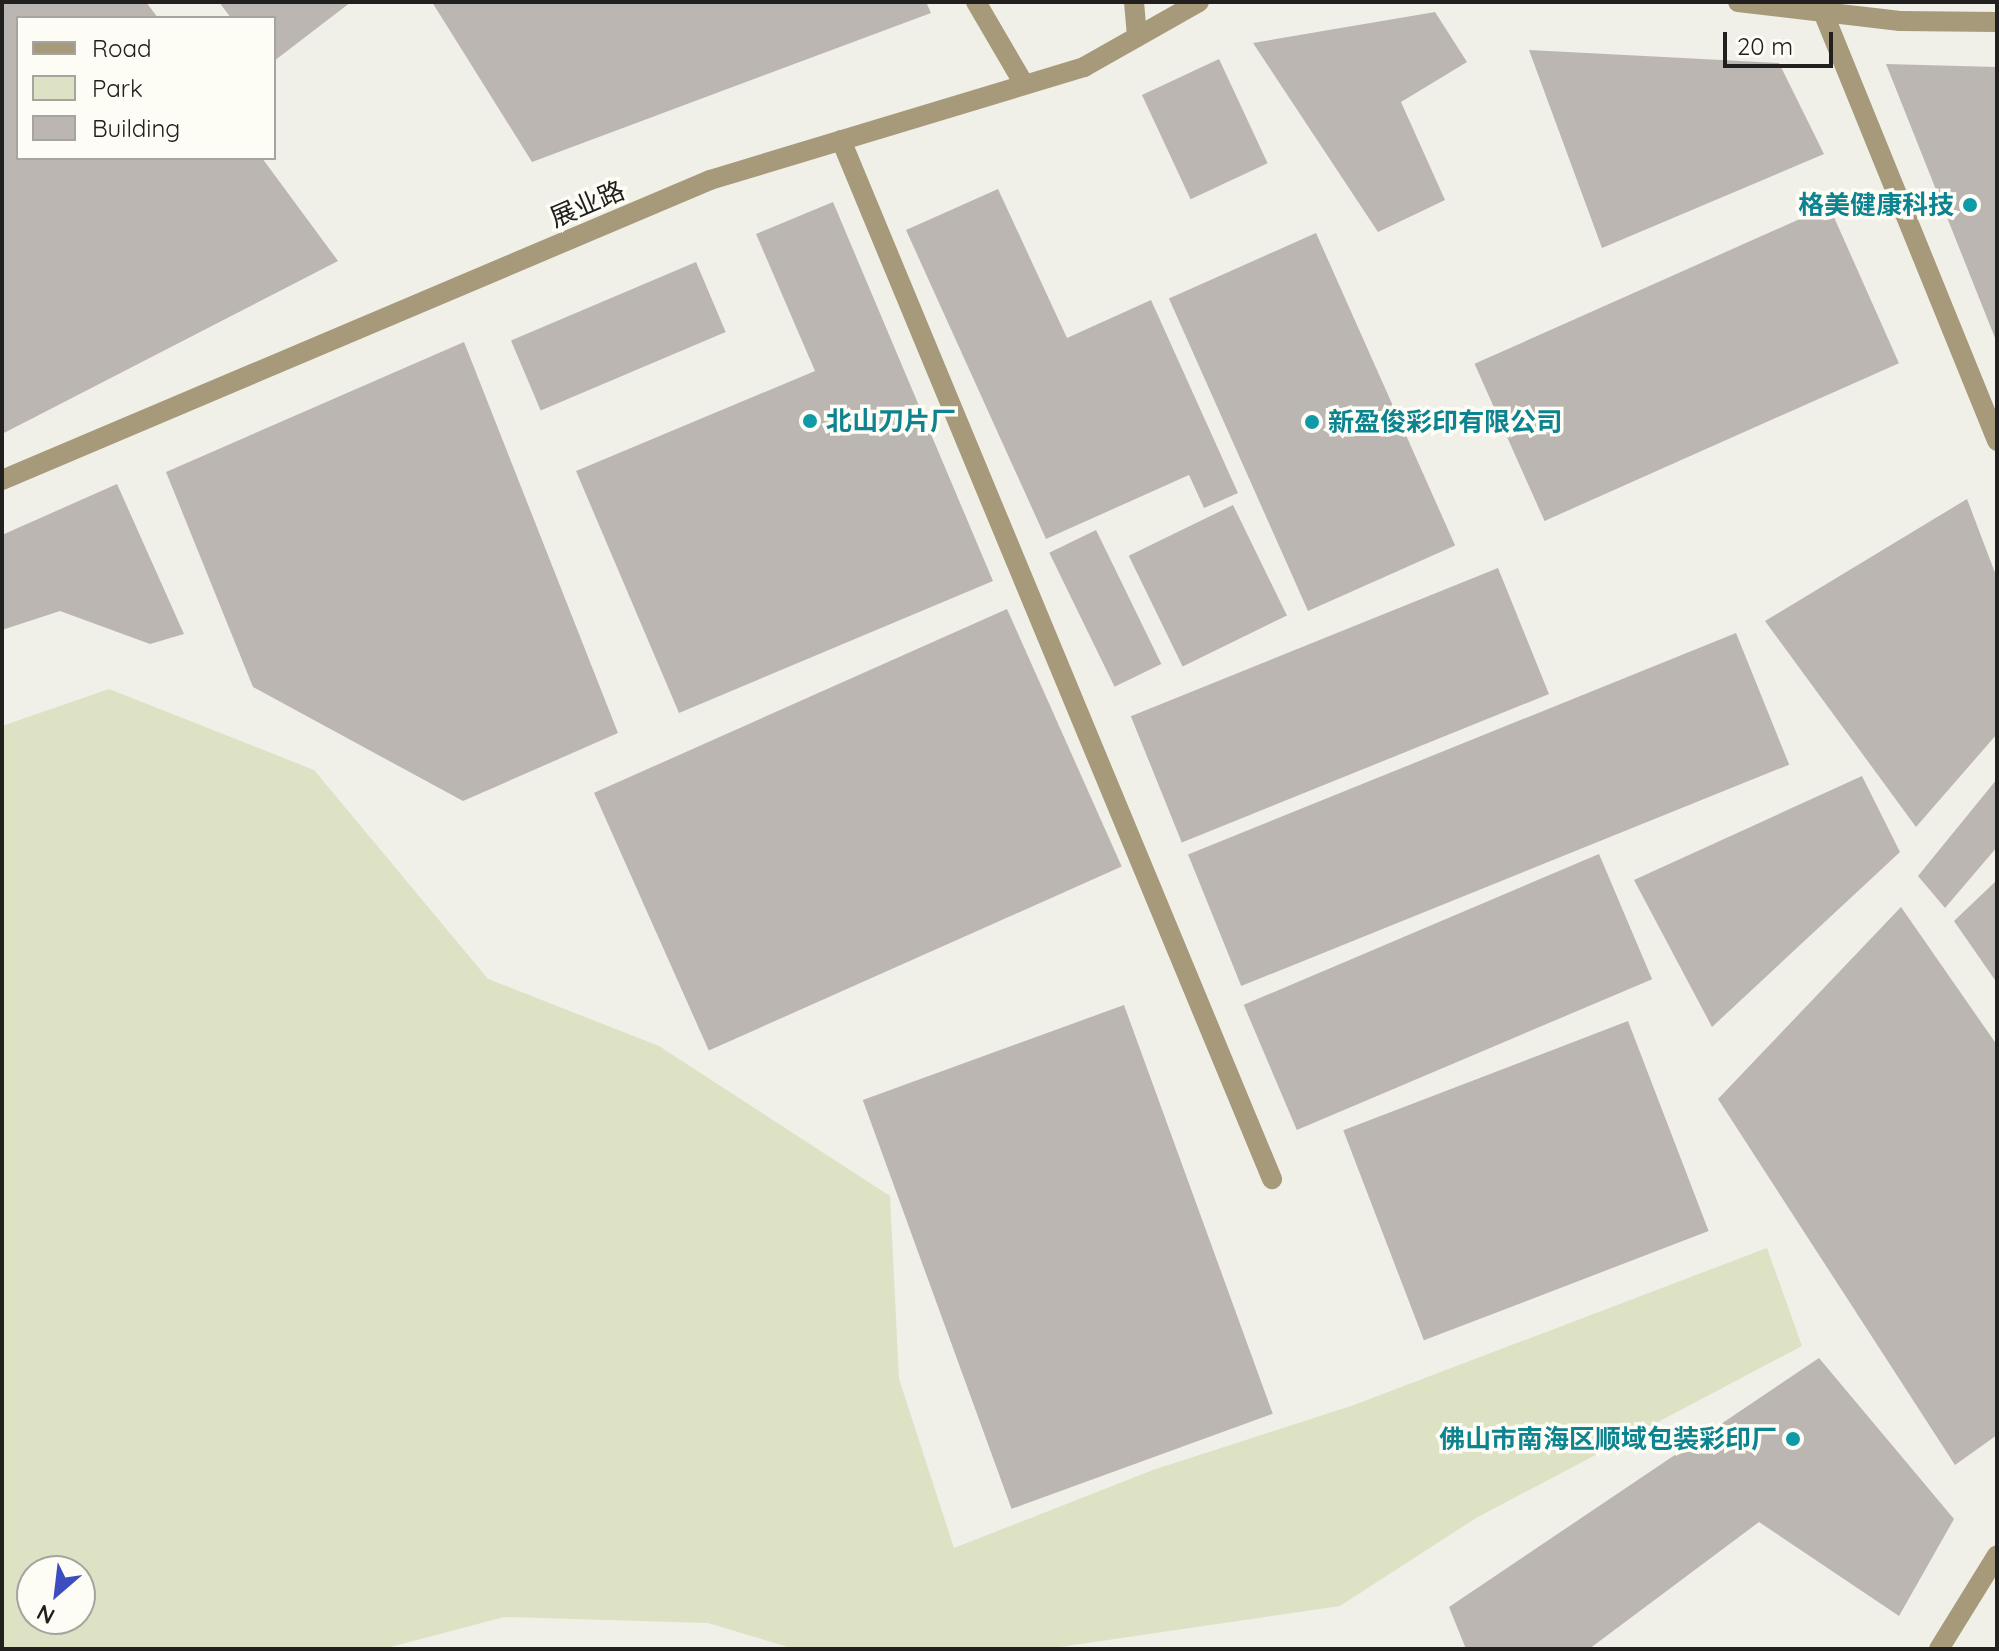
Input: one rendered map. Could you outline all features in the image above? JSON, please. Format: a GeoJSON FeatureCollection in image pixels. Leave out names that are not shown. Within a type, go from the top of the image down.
{"type":"FeatureCollection","features":[{"type":"Feature","properties":{"kind":"street"},"geometry":{"type":"LineString","coordinates":[[976,2],[1024,84]]}},
{"type":"Feature","properties":{"kind":"street"},"geometry":{"type":"LineString","coordinates":[[1134,2],[1137,37]]}},
{"type":"Feature","properties":{"kind":"street","name":"展业路"},"geometry":{"type":"LineString","coordinates":[[2,480],[710,180],[1084,67],[1199,2]]}},
{"type":"Feature","properties":{"kind":"street"},"geometry":{"type":"LineString","coordinates":[[1738,2],[1900,21],[1997,22]]}},
{"type":"Feature","properties":{"kind":"street"},"geometry":{"type":"LineString","coordinates":[[1823,12],[1997,441]]}},
{"type":"Feature","properties":{"kind":"street"},"geometry":{"type":"LineString","coordinates":[[841,140],[1272,1179]]}},
{"type":"Feature","properties":{"kind":"street"},"geometry":{"type":"LineString","coordinates":[[1939,1649],[1997,1555]]}},
{"type":"Feature","properties":{"kind":"green space"},"geometry":{"type":"Polygon","coordinates":[[[109,689],[314,770],[488,979],[659,1046],[890,1196],[899,1379],[954,1548],[1153,1470],[1354,1405],[1767,1248],[1802,1346],[1476,1518],[1340,1606],[1046,1649],[795,1649],[708,1623],[504,1617],[383,1649],[2,1649],[2,726],[109,689]]]}},
{"type":"Feature","properties":{"kind":"building"},"geometry":{"type":"Polygon","coordinates":[[[2,2],[146,2],[156,16],[16,16],[16,160],[263,160],[338,261],[2,434],[2,2]]]}},
{"type":"Feature","properties":{"kind":"building"},"geometry":{"type":"Polygon","coordinates":[[[219,2],[351,2],[276,59],[276,16],[230,16],[219,2]]]}},
{"type":"Feature","properties":{"kind":"building"},"geometry":{"type":"Polygon","coordinates":[[[432,2],[926,2],[931,13],[532,162],[432,2]]]}},
{"type":"Feature","properties":{"kind":"building"},"geometry":{"type":"Polygon","coordinates":[[[1435,12],[1467,62],[1401,102],[1445,200],[1378,232],[1253,43],[1435,12]]]}},
{"type":"Feature","properties":{"kind":"building"},"geometry":{"type":"Polygon","coordinates":[[[1529,50],[1779,63],[1824,154],[1602,248],[1529,50]]]}},
{"type":"Feature","properties":{"kind":"building"},"geometry":{"type":"Polygon","coordinates":[[[1219,59],[1268,163],[1191,199],[1142,95],[1219,59]]]}},
{"type":"Feature","properties":{"kind":"building","name":"格美健康科技"},"geometry":{"type":"Polygon","coordinates":[[[1886,64],[1997,67],[1997,343],[1886,64]]]}},
{"type":"Feature","properties":{"kind":"building"},"geometry":{"type":"Polygon","coordinates":[[[998,189],[1067,338],[1151,300],[1238,493],[1204,508],[1189,475],[1046,539],[906,230],[998,189]]]}},
{"type":"Feature","properties":{"kind":"building","name":"北山刀片厂"},"geometry":{"type":"Polygon","coordinates":[[[833,202],[993,581],[679,713],[576,471],[815,371],[756,234],[833,202]]]}},
{"type":"Feature","properties":{"kind":"building"},"geometry":{"type":"Polygon","coordinates":[[[1829,206],[1899,363],[1545,521],[1475,364],[1829,206]]]}},
{"type":"Feature","properties":{"kind":"building","name":"新盈俊彩印有限公司"},"geometry":{"type":"Polygon","coordinates":[[[1316,233],[1455,545],[1308,611],[1169,298],[1316,233]]]}},
{"type":"Feature","properties":{"kind":"building"},"geometry":{"type":"Polygon","coordinates":[[[696,262],[726,332],[541,410],[511,341],[696,262]]]}},
{"type":"Feature","properties":{"kind":"building"},"geometry":{"type":"Polygon","coordinates":[[[464,342],[618,733],[463,801],[253,687],[166,472],[464,342]]]}},
{"type":"Feature","properties":{"kind":"building"},"geometry":{"type":"Polygon","coordinates":[[[117,484],[184,634],[150,644],[60,611],[2,630],[2,535],[117,484]]]}},
{"type":"Feature","properties":{"kind":"building"},"geometry":{"type":"Polygon","coordinates":[[[1967,499],[1997,578],[1997,734],[1916,827],[1765,621],[1967,499]]]}},
{"type":"Feature","properties":{"kind":"building"},"geometry":{"type":"Polygon","coordinates":[[[1233,505],[1287,616],[1183,666],[1129,556],[1233,505]]]}},
{"type":"Feature","properties":{"kind":"building"},"geometry":{"type":"Polygon","coordinates":[[[1096,530],[1161,664],[1115,687],[1049,553],[1096,530]]]}},
{"type":"Feature","properties":{"kind":"building"},"geometry":{"type":"Polygon","coordinates":[[[1498,568],[1549,694],[1182,842],[1131,716],[1498,568]]]}},
{"type":"Feature","properties":{"kind":"building"},"geometry":{"type":"Polygon","coordinates":[[[1007,609],[1122,867],[709,1050],[594,793],[1007,609]]]}},
{"type":"Feature","properties":{"kind":"building"},"geometry":{"type":"Polygon","coordinates":[[[1736,633],[1789,765],[1241,986],[1188,854],[1736,633]]]}},
{"type":"Feature","properties":{"kind":"building"},"geometry":{"type":"Polygon","coordinates":[[[1862,776],[1900,852],[1712,1027],[1634,880],[1862,776]]]}},
{"type":"Feature","properties":{"kind":"building"},"geometry":{"type":"Polygon","coordinates":[[[1997,779],[1997,847],[1945,908],[1918,876],[1997,779]]]}},
{"type":"Feature","properties":{"kind":"building"},"geometry":{"type":"Polygon","coordinates":[[[1599,854],[1652,979],[1297,1130],[1244,1005],[1599,854]]]}},
{"type":"Feature","properties":{"kind":"building"},"geometry":{"type":"Polygon","coordinates":[[[1997,880],[1997,983],[1954,921],[1997,880]]]}},
{"type":"Feature","properties":{"kind":"building"},"geometry":{"type":"Polygon","coordinates":[[[1901,907],[1997,1045],[1997,1435],[1955,1465],[1718,1099],[1901,907]]]}},
{"type":"Feature","properties":{"kind":"building"},"geometry":{"type":"Polygon","coordinates":[[[1124,1005],[1273,1414],[1012,1509],[863,1100],[1124,1005]]]}},
{"type":"Feature","properties":{"kind":"building"},"geometry":{"type":"Polygon","coordinates":[[[1628,1021],[1709,1231],[1424,1340],[1343,1130],[1628,1021]]]}},
{"type":"Feature","properties":{"kind":"building","name":"佛山市南海区顺域包装彩印厂"},"geometry":{"type":"Polygon","coordinates":[[[1819,1358],[1954,1519],[1899,1616],[1759,1522],[1589,1649],[1466,1649],[1449,1607],[1819,1358]]]}},
{"type":"Feature","properties":{"kind":"place","name":"格美健康科技"},"geometry":{"type":"Point","coordinates":[1970,205]}},
{"type":"Feature","properties":{"kind":"place","name":"北山刀片厂"},"geometry":{"type":"Point","coordinates":[810,421]}},
{"type":"Feature","properties":{"kind":"place","name":"新盈俊彩印有限公司"},"geometry":{"type":"Point","coordinates":[1312,422]}},
{"type":"Feature","properties":{"kind":"place","name":"佛山市南海区顺域包装彩印厂"},"geometry":{"type":"Point","coordinates":[1793,1439]}}]}
